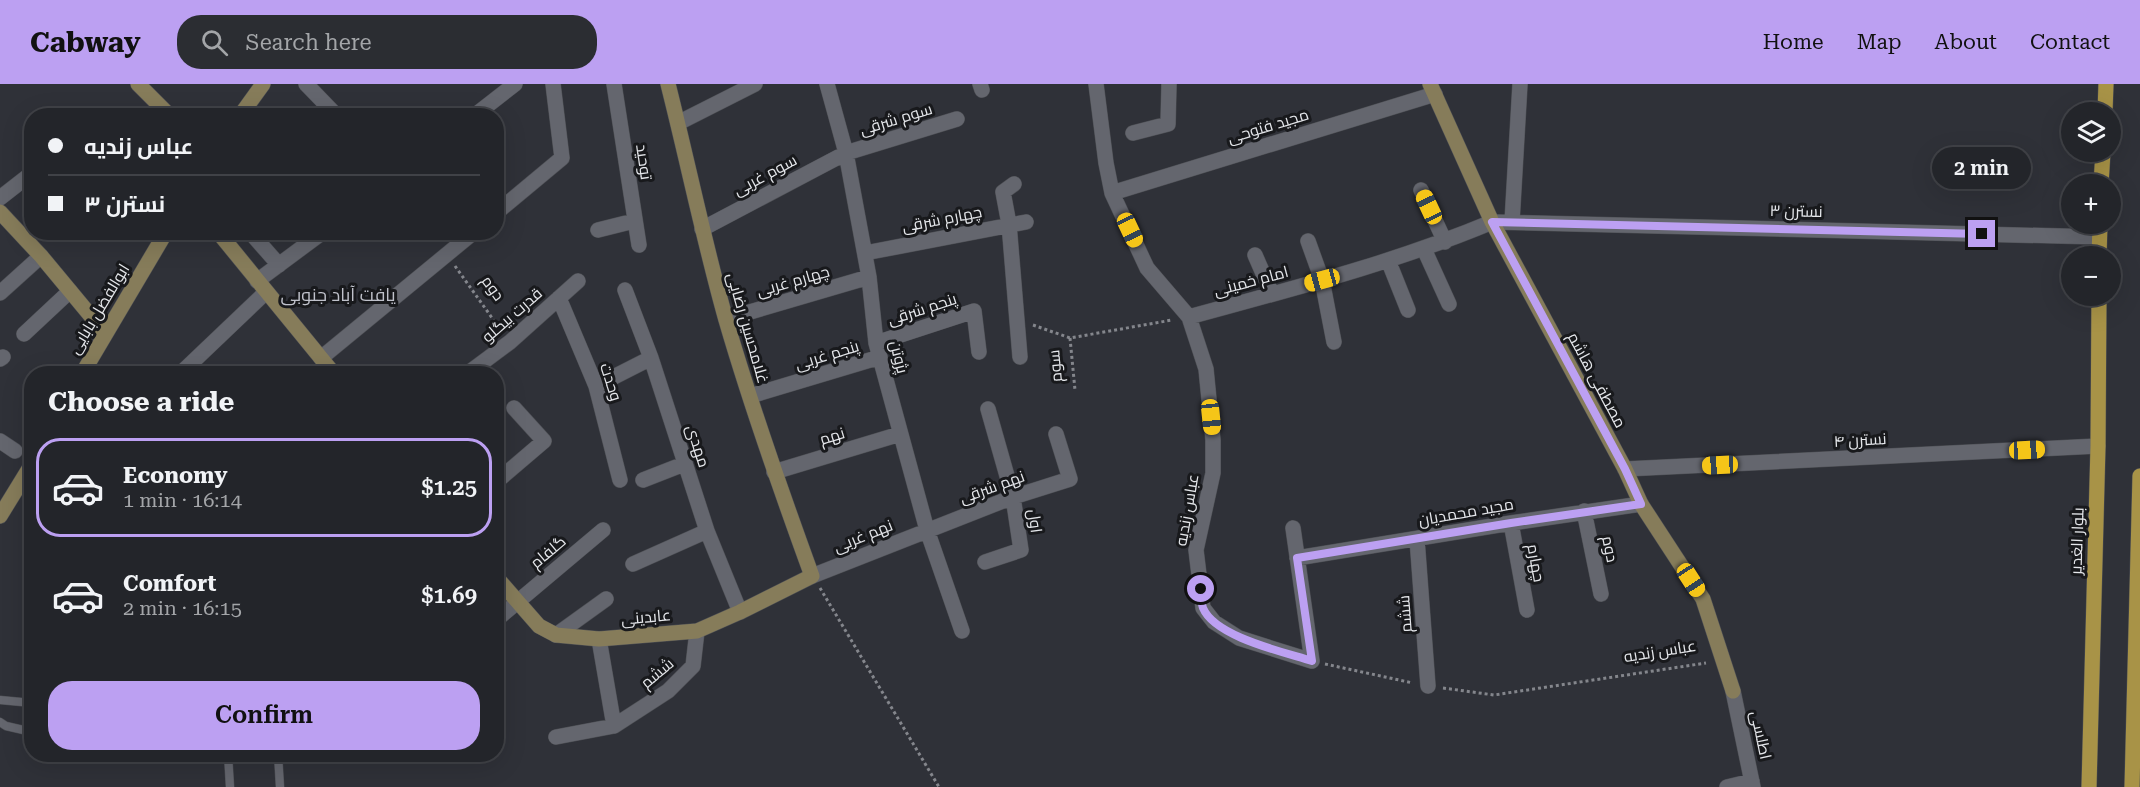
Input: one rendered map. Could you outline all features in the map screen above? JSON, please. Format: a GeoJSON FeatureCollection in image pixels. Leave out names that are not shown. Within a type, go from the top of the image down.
{"type":"FeatureCollection","features":[{"type":"Feature","properties":{"kind":"main road"},"geometry":{"type":"LineString","coordinates":[[2105,102],[2106,84]]}},
{"type":"Feature","properties":{"kind":"main road","name":"بلوار الغدیر"},"geometry":{"type":"LineString","coordinates":[[2089,787],[2098,446],[2099,306]]}},
{"type":"Feature","properties":{"kind":"main road"},"geometry":{"type":"LineString","coordinates":[[2132,787],[2140,476]]}},
{"type":"Feature","properties":{"kind":"street"},"geometry":{"type":"LineString","coordinates":[[138,84],[162,108]]}},
{"type":"Feature","properties":{"kind":"street"},"geometry":{"type":"LineString","coordinates":[[306,84],[329,108]]}},
{"type":"Feature","properties":{"kind":"street"},"geometry":{"type":"LineString","coordinates":[[484,108],[515,84]]}},
{"type":"Feature","properties":{"kind":"street"},"geometry":{"type":"LineString","coordinates":[[504,206],[562,158],[552,84]]}},
{"type":"Feature","properties":{"kind":"street","name":"توحید"},"geometry":{"type":"LineString","coordinates":[[614,84],[639,245]]}},
{"type":"Feature","properties":{"kind":"street","name":"غلامحسین رضایی"},"geometry":{"type":"LineString","coordinates":[[668,84],[726,319],[774,472],[812,576]]}},
{"type":"Feature","properties":{"kind":"street"},"geometry":{"type":"LineString","coordinates":[[678,123],[755,84]]}},
{"type":"Feature","properties":{"kind":"street","name":"پژوتن"},"geometry":{"type":"LineString","coordinates":[[827,84],[846,153],[869,277],[878,350],[927,530],[962,631]]}},
{"type":"Feature","properties":{"kind":"street","name":"عباس زندیه"},"geometry":{"type":"LineString","coordinates":[[1096,84],[1112,193],[1147,268],[1189,317],[1206,369],[1213,440],[1213,473],[1196,550],[1203,608],[1214,622],[1239,638],[1312,661]]}},
{"type":"Feature","properties":{"kind":"street"},"geometry":{"type":"LineString","coordinates":[[1133,133],[1168,124],[1168,84]]}},
{"type":"Feature","properties":{"kind":"street"},"geometry":{"type":"LineString","coordinates":[[1512,222],[1520,84]]}},
{"type":"Feature","properties":{"kind":"street"},"geometry":{"type":"LineString","coordinates":[[245,108],[261,85]]}},
{"type":"Feature","properties":{"kind":"street","name":"مجید فتوحی"},"geometry":{"type":"LineString","coordinates":[[1112,193],[1433,89]]}},
{"type":"Feature","properties":{"kind":"street","name":"مصطفی هاشم"},"geometry":{"type":"LineString","coordinates":[[1433,89],[1492,222],[1625,469],[1641,504],[1703,599],[1733,691]]}},
{"type":"Feature","properties":{"kind":"street","name":"سوم شرقی"},"geometry":{"type":"LineString","coordinates":[[846,153],[957,119]]}},
{"type":"Feature","properties":{"kind":"street","name":"سوم غربی"},"geometry":{"type":"LineString","coordinates":[[702,229],[846,153]]}},
{"type":"Feature","properties":{"kind":"street"},"geometry":{"type":"LineString","coordinates":[[0,198],[24,179]]}},
{"type":"Feature","properties":{"kind":"street"},"geometry":{"type":"LineString","coordinates":[[1014,184],[1003,192],[1010,224],[1020,357]]}},
{"type":"Feature","properties":{"kind":"street"},"geometry":{"type":"LineString","coordinates":[[1421,190],[1445,242]]}},
{"type":"Feature","properties":{"kind":"street"},"geometry":{"type":"LineString","coordinates":[[0,212],[24,238]]}},
{"type":"Feature","properties":{"kind":"street"},"geometry":{"type":"LineString","coordinates":[[598,230],[634,221]]}},
{"type":"Feature","properties":{"kind":"street","name":"چهارم شرقی"},"geometry":{"type":"LineString","coordinates":[[865,253],[1026,222]]}},
{"type":"Feature","properties":{"kind":"street","name":"نسترن ۳"},"geometry":{"type":"LineString","coordinates":[[1492,222],[2061,229]]}},
{"type":"Feature","properties":{"kind":"street","name":"امام خمینی"},"geometry":{"type":"LineString","coordinates":[[1189,317],[1424,249],[1492,222]]}},
{"type":"Feature","properties":{"kind":"street"},"geometry":{"type":"LineString","coordinates":[[26,240],[105,333]]}},
{"type":"Feature","properties":{"kind":"street","name":"ابوالفضل بابایی"},"geometry":{"type":"LineString","coordinates":[[86,366],[161,240]]}},
{"type":"Feature","properties":{"kind":"street"},"geometry":{"type":"LineString","coordinates":[[225,240],[328,366]]}},
{"type":"Feature","properties":{"kind":"street"},"geometry":{"type":"LineString","coordinates":[[257,240],[279,265]]}},
{"type":"Feature","properties":{"kind":"street"},"geometry":{"type":"LineString","coordinates":[[187,366],[279,265],[311,240]]}},
{"type":"Feature","properties":{"kind":"street"},"geometry":{"type":"LineString","coordinates":[[321,358],[465,240]]}},
{"type":"Feature","properties":{"kind":"street"},"geometry":{"type":"LineString","coordinates":[[1308,241],[1322,280],[1334,342]]}},
{"type":"Feature","properties":{"kind":"street"},"geometry":{"type":"LineString","coordinates":[[1424,249],[1449,304]]}},
{"type":"Feature","properties":{"kind":"street"},"geometry":{"type":"LineString","coordinates":[[1255,255],[1272,294]]}},
{"type":"Feature","properties":{"kind":"street"},"geometry":{"type":"LineString","coordinates":[[0,293],[41,256]]}},
{"type":"Feature","properties":{"kind":"street"},"geometry":{"type":"LineString","coordinates":[[1388,260],[1408,310]]}},
{"type":"Feature","properties":{"kind":"street","name":"چهارم غربی"},"geometry":{"type":"LineString","coordinates":[[726,319],[869,277]]}},
{"type":"Feature","properties":{"kind":"street","name":"قدرت بیگلو"},"geometry":{"type":"LineString","coordinates":[[478,366],[510,342],[578,281]]}},
{"type":"Feature","properties":{"kind":"street","name":"مهدی"},"geometry":{"type":"LineString","coordinates":[[625,290],[651,358],[707,531],[740,612]]}},
{"type":"Feature","properties":{"kind":"street"},"geometry":{"type":"LineString","coordinates":[[24,334],[70,291]]}},
{"type":"Feature","properties":{"kind":"street","name":"وحدت"},"geometry":{"type":"LineString","coordinates":[[559,298],[596,386],[620,480]]}},
{"type":"Feature","properties":{"kind":"street","name":"پنجم شرقی"},"geometry":{"type":"LineString","coordinates":[[878,350],[974,311],[979,352]]}},
{"type":"Feature","properties":{"kind":"street","name":"پنجم غربی"},"geometry":{"type":"LineString","coordinates":[[750,396],[878,350]]}},
{"type":"Feature","properties":{"kind":"street"},"geometry":{"type":"LineString","coordinates":[[596,386],[651,358]]}},
{"type":"Feature","properties":{"kind":"street"},"geometry":{"type":"LineString","coordinates":[[504,475],[544,441],[514,408]]}},
{"type":"Feature","properties":{"kind":"street"},"geometry":{"type":"LineString","coordinates":[[988,409],[1013,497]]}},
{"type":"Feature","properties":{"kind":"street","name":"نهم"},"geometry":{"type":"LineString","coordinates":[[774,472],[900,434]]}},
{"type":"Feature","properties":{"kind":"street","name":"نهم شرقی"},"geometry":{"type":"LineString","coordinates":[[927,530],[1013,497],[1070,479],[1056,434]]}},
{"type":"Feature","properties":{"kind":"street"},"geometry":{"type":"LineString","coordinates":[[0,441],[15,451]]}},
{"type":"Feature","properties":{"kind":"street","name":"نسترن ۴"},"geometry":{"type":"LineString","coordinates":[[1625,469],[2098,446]]}},
{"type":"Feature","properties":{"kind":"street"},"geometry":{"type":"LineString","coordinates":[[643,480],[684,464]]}},
{"type":"Feature","properties":{"kind":"street"},"geometry":{"type":"LineString","coordinates":[[0,516],[24,480]]}},
{"type":"Feature","properties":{"kind":"street","name":"اول"},"geometry":{"type":"LineString","coordinates":[[985,562],[1021,550],[1013,497]]}},
{"type":"Feature","properties":{"kind":"street","name":"مجید محمدیان"},"geometry":{"type":"LineString","coordinates":[[1297,558],[1584,511],[1641,504]]}},
{"type":"Feature","properties":{"kind":"street","name":"دوم"},"geometry":{"type":"LineString","coordinates":[[1584,511],[1600,594]]}},
{"type":"Feature","properties":{"kind":"street","name":"چهارم"},"geometry":{"type":"LineString","coordinates":[[1511,523],[1527,610]]}},
{"type":"Feature","properties":{"kind":"street"},"geometry":{"type":"LineString","coordinates":[[1293,528],[1312,661]]}},
{"type":"Feature","properties":{"kind":"street","name":"گلفام"},"geometry":{"type":"LineString","coordinates":[[504,613],[603,530]]}},
{"type":"Feature","properties":{"kind":"street","name":"نهم غربی"},"geometry":{"type":"LineString","coordinates":[[812,576],[927,530]]}},
{"type":"Feature","properties":{"kind":"street"},"geometry":{"type":"LineString","coordinates":[[633,564],[707,531]]}},
{"type":"Feature","properties":{"kind":"street","name":"ششم"},"geometry":{"type":"LineString","coordinates":[[1417,539],[1428,686]]}},
{"type":"Feature","properties":{"kind":"street","name":"عابدینی"},"geometry":{"type":"LineString","coordinates":[[504,587],[539,626],[556,635],[599,639],[697,631],[812,576]]}},
{"type":"Feature","properties":{"kind":"street"},"geometry":{"type":"LineString","coordinates":[[556,635],[606,599]]}},
{"type":"Feature","properties":{"kind":"street","name":"ششم"},"geometry":{"type":"LineString","coordinates":[[556,737],[614,726],[669,691],[693,666],[697,631]]}},
{"type":"Feature","properties":{"kind":"street"},"geometry":{"type":"LineString","coordinates":[[599,639],[614,726]]}},
{"type":"Feature","properties":{"kind":"street","name":"اطلسی"},"geometry":{"type":"LineString","coordinates":[[1733,691],[1752,784]]}},
{"type":"Feature","properties":{"kind":"street"},"geometry":{"type":"LineString","coordinates":[[1727,787],[1752,784]]}},
{"type":"Feature","properties":{"kind":"lane"},"geometry":{"type":"LineString","coordinates":[[0,700],[24,702]]}},
{"type":"Feature","properties":{"kind":"lane"},"geometry":{"type":"LineString","coordinates":[[0,722],[6,726],[24,730]]}},
{"type":"Feature","properties":{"kind":"lane"},"geometry":{"type":"LineString","coordinates":[[228,762],[230,787]]}},
{"type":"Feature","properties":{"kind":"lane"},"geometry":{"type":"LineString","coordinates":[[278,762],[280,787]]}},
{"type":"Feature","properties":{"kind":"path","name":"دوم"},"geometry":{"type":"LineString","coordinates":[[447,255],[510,342]]}},
{"type":"Feature","properties":{"kind":"path"},"geometry":{"type":"LineString","coordinates":[[1018,319],[1070,338],[1189,317]]}},
{"type":"Feature","properties":{"kind":"path","name":"سوم"},"geometry":{"type":"LineString","coordinates":[[1070,338],[1075,390]]}},
{"type":"Feature","properties":{"kind":"path"},"geometry":{"type":"LineString","coordinates":[[812,576],[939,787]]}},
{"type":"Feature","properties":{"kind":"path","name":"عباس زندیه"},"geometry":{"type":"LineString","coordinates":[[1312,661],[1428,686],[1494,695],[1723,660]]}},
{"type":"Feature","properties":{"kind":"district","name":"یافت آباد جنوبی"},"geometry":{"type":"Point","coordinates":[338,294]}},
{"type":"Feature","properties":{"kind":"route"},"geometry":{"type":"LineString","coordinates":[[1201,589],[1203,608],[1214,622],[1239,638],[1312,661],[1297,558],[1584,511],[1641,504],[1625,469],[1492,222],[1982,234]]}}]}
